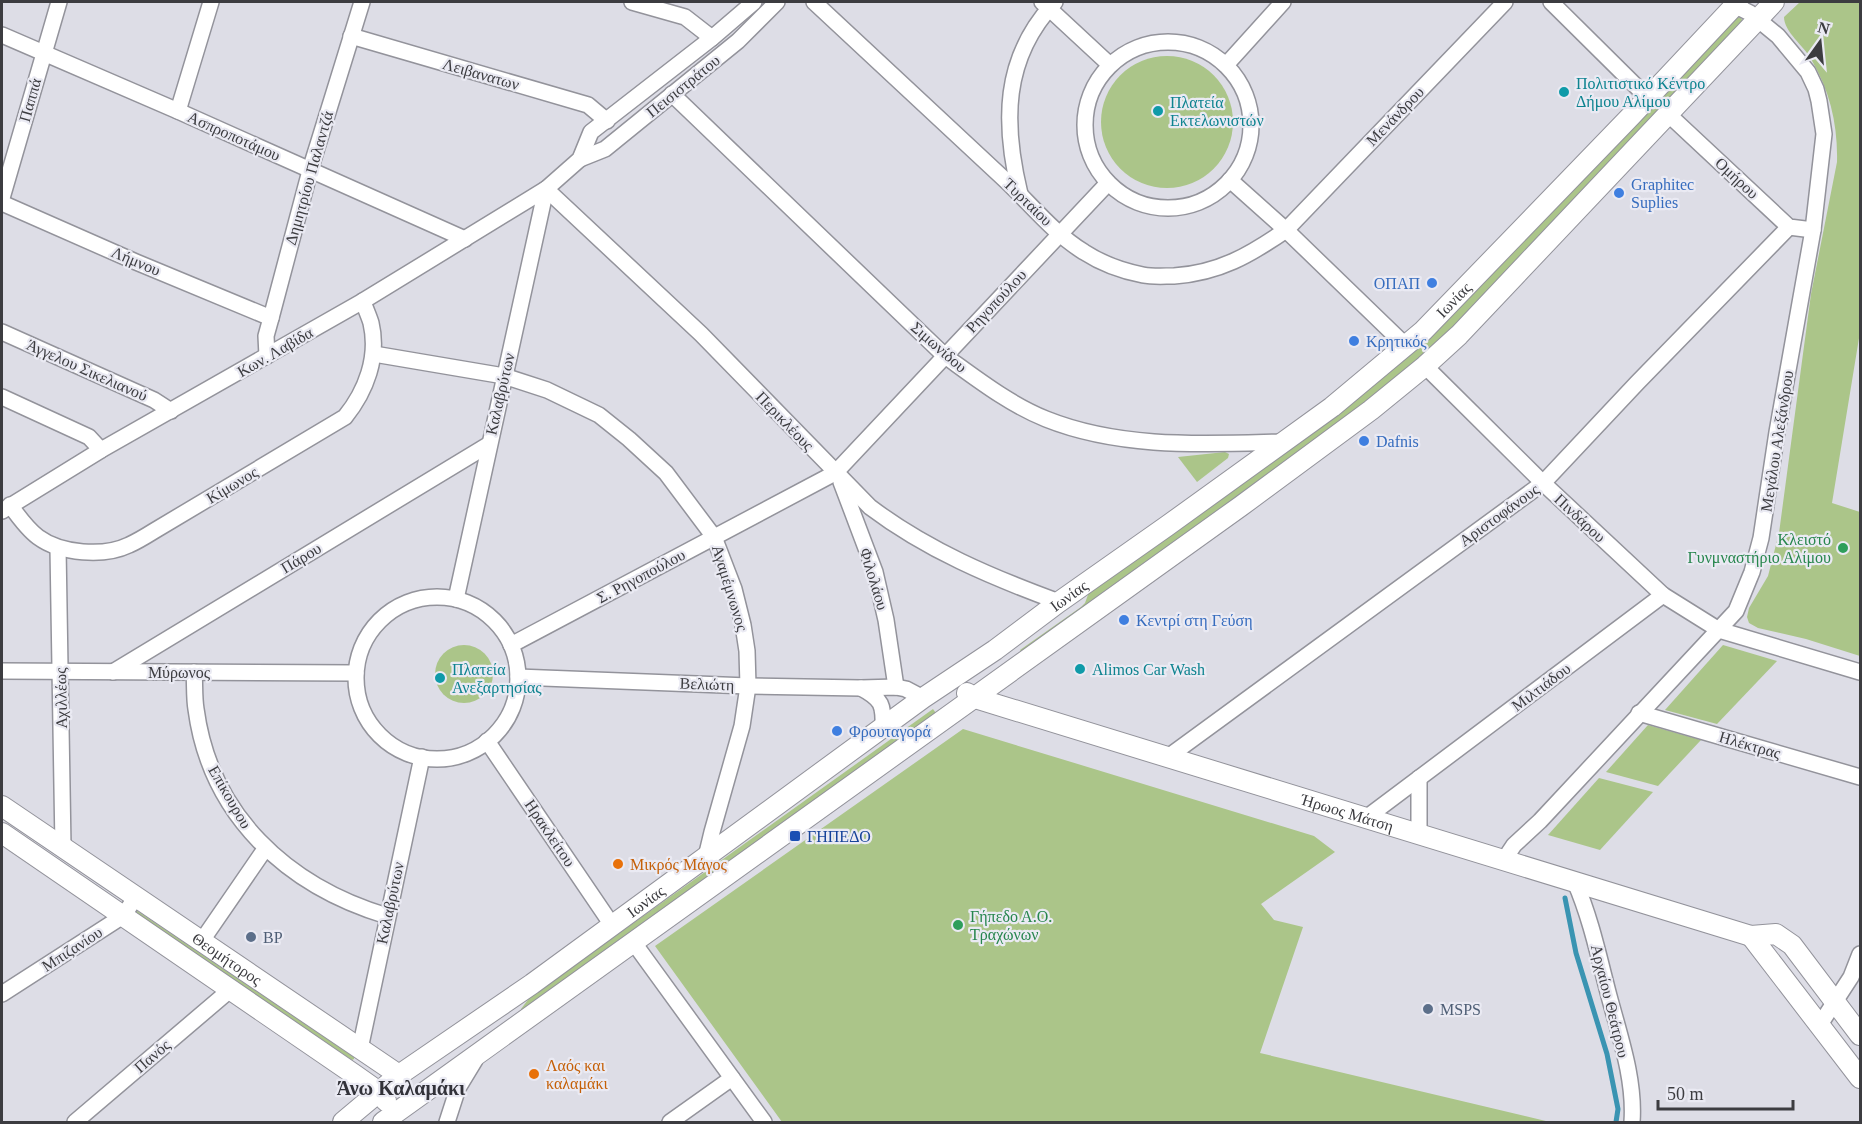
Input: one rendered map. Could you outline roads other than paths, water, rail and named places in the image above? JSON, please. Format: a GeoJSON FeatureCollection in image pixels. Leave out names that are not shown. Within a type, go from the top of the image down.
{"type":"FeatureCollection","features":[{"type":"Feature","properties":{"kind":"street","name":"Παππά"},"geometry":{"type":"LineString","coordinates":[[2,198],[59,2]]}},
{"type":"Feature","properties":{"kind":"street"},"geometry":{"type":"LineString","coordinates":[[178,111],[211,2]]}},
{"type":"Feature","properties":{"kind":"street","name":"Δημητρίου Παλαντζά"},"geometry":{"type":"LineString","coordinates":[[267,356],[266,336],[310,170],[362,2]]}},
{"type":"Feature","properties":{"kind":"street"},"geometry":{"type":"LineString","coordinates":[[632,2],[685,17],[712,38]]}},
{"type":"Feature","properties":{"kind":"street"},"geometry":{"type":"LineString","coordinates":[[580,159],[591,132],[712,38],[754,2]]}},
{"type":"Feature","properties":{"kind":"street","name":"Πεισιστράτου"},"geometry":{"type":"LineString","coordinates":[[580,159],[605,149],[738,41],[777,2]]}},
{"type":"Feature","properties":{"kind":"street","name":"Τυρταίου"},"geometry":{"type":"LineString","coordinates":[[814,2],[1060,234],[1083,251],[1104,262],[1144,275],[1161,277],[1200,273],[1220,268],[1264,246],[1286,230]]}},
{"type":"Feature","properties":{"kind":"street"},"geometry":{"type":"LineString","coordinates":[[1226,65],[1283,2]]}},
{"type":"Feature","properties":{"kind":"street","name":"Μενάνδρου"},"geometry":{"type":"LineString","coordinates":[[1286,230],[1505,2]]}},
{"type":"Feature","properties":{"kind":"street"},"geometry":{"type":"LineString","coordinates":[[1551,2],[1648,98]]}},
{"type":"Feature","properties":{"kind":"street","name":"Ιωνίας"},"geometry":{"type":"LineString","coordinates":[[395,1120],[481,1052],[1324,445],[1425,366],[1471,323],[1774,2]]}},
{"type":"Feature","properties":{"kind":"street"},"geometry":{"type":"LineString","coordinates":[[1020,194],[1012,159],[1009,130],[1012,83],[1018,62],[1049,4],[1110,65]]}},
{"type":"Feature","properties":{"kind":"street","name":"Ιωνίας"},"geometry":{"type":"LineString","coordinates":[[344,1122],[399,1075],[532,984],[923,698],[995,650],[1332,407],[1406,346],[1487,266],[1735,5]]}},
{"type":"Feature","properties":{"kind":"street","name":"Μεγάλου Αλεξάνδρου"},"geometry":{"type":"LineString","coordinates":[[1504,860],[1514,845],[1540,821],[1736,611],[1752,572],[1761,538],[1777,432],[1813,230],[1824,143],[1823,118],[1816,88],[1808,72],[1778,36],[1746,9],[1735,5]]}},
{"type":"Feature","properties":{"kind":"street","name":"Ασπροποτάμου"},"geometry":{"type":"LineString","coordinates":[[2,35],[465,239]]}},
{"type":"Feature","properties":{"kind":"street","name":"Λειβανατων"},"geometry":{"type":"LineString","coordinates":[[351,36],[588,105],[607,121]]}},
{"type":"Feature","properties":{"kind":"street"},"geometry":{"type":"LineString","coordinates":[[1154,42],[1172,42],[1190,44],[1203,49],[1226,65],[1243,88],[1251,117],[1247,150],[1239,168],[1230,180],[1202,201],[1170,208],[1135,201],[1122,195],[1108,183],[1090,155],[1084,121],[1087,102],[1093,88],[1110,65],[1124,54],[1141,46],[1154,42]]}},
{"type":"Feature","properties":{"kind":"street","name":"Σιμωνίδου"},"geometry":{"type":"LineString","coordinates":[[672,94],[945,356],[1013,403],[1046,419],[1125,440],[1282,442]]}},
{"type":"Feature","properties":{"kind":"street","name":"Ομήρου"},"geometry":{"type":"LineString","coordinates":[[1668,114],[1789,227]]}},
{"type":"Feature","properties":{"kind":"street","name":"Κων. Λαβίδα"},"geometry":{"type":"LineString","coordinates":[[6,508],[101,450],[363,301],[465,239],[546,189],[580,159]]}},
{"type":"Feature","properties":{"kind":"street"},"geometry":{"type":"LineString","coordinates":[[1230,180],[1286,230],[1406,346]]}},
{"type":"Feature","properties":{"kind":"street","name":"Ρηγοπούλου"},"geometry":{"type":"LineString","coordinates":[[837,474],[1108,183]]}},
{"type":"Feature","properties":{"kind":"street","name":"Καλαβρύτων"},"geometry":{"type":"LineString","coordinates":[[456,599],[546,189]]}},
{"type":"Feature","properties":{"kind":"street","name":"Περικλέους"},"geometry":{"type":"LineString","coordinates":[[546,189],[701,334],[870,507],[926,545],[992,577],[1059,602]]}},
{"type":"Feature","properties":{"kind":"street","name":"Λήμνου"},"geometry":{"type":"LineString","coordinates":[[2,203],[271,318]]}},
{"type":"Feature","properties":{"kind":"street"},"geometry":{"type":"LineString","coordinates":[[1789,227],[1813,230]]}},
{"type":"Feature","properties":{"kind":"street","name":"Αριστοφάνους"},"geometry":{"type":"LineString","coordinates":[[1168,757],[1543,483],[1789,227]]}},
{"type":"Feature","properties":{"kind":"street","name":"Κίμωνος"},"geometry":{"type":"LineString","coordinates":[[6,508],[38,537],[58,548],[98,552],[127,546],[345,417],[356,403],[366,383],[374,354],[371,323],[363,301]]}},
{"type":"Feature","properties":{"kind":"street","name":"Άγγελου Σικελιανού"},"geometry":{"type":"LineString","coordinates":[[2,332],[154,400],[171,411]]}},
{"type":"Feature","properties":{"kind":"street","name":"Αγαμέμνωνος"},"geometry":{"type":"LineString","coordinates":[[374,354],[504,376],[548,390],[599,415],[666,474],[714,537],[734,590],[743,625],[747,651],[748,686],[742,726],[714,821],[706,857]]}},
{"type":"Feature","properties":{"kind":"street","name":"Πινδάρου"},"geometry":{"type":"LineString","coordinates":[[1425,366],[1543,483],[1663,595],[1719,630],[1860,672]]}},
{"type":"Feature","properties":{"kind":"street"},"geometry":{"type":"LineString","coordinates":[[2,397],[89,437],[101,450]]}},
{"type":"Feature","properties":{"kind":"street","name":"Πάρου"},"geometry":{"type":"LineString","coordinates":[[113,672],[488,445]]}},
{"type":"Feature","properties":{"kind":"street","name":"Σ. Ρηγοπούλου"},"geometry":{"type":"LineString","coordinates":[[511,645],[837,474]]}},
{"type":"Feature","properties":{"kind":"street","name":"Φιλολάου"},"geometry":{"type":"LineString","coordinates":[[837,474],[875,572],[886,621],[896,687]]}},
{"type":"Feature","properties":{"kind":"street","name":"Αχιλλέως"},"geometry":{"type":"LineString","coordinates":[[58,548],[63,847]]}},
{"type":"Feature","properties":{"kind":"street","name":"Μιλτιάδου"},"geometry":{"type":"LineString","coordinates":[[1366,818],[1663,595]]}},
{"type":"Feature","properties":{"kind":"street"},"geometry":{"type":"LineString","coordinates":[[424,598],[456,599],[489,616],[511,645],[516,658],[518,677],[516,695],[510,713],[487,741],[470,752],[437,759],[405,752],[374,729],[367,719],[360,703],[356,673],[359,655],[373,627],[386,614],[406,603],[424,598]]}},
{"type":"Feature","properties":{"kind":"street","name":"Μύρωνος"},"geometry":{"type":"LineString","coordinates":[[2,671],[356,673]]}},
{"type":"Feature","properties":{"kind":"street","name":"Επίκουρου"},"geometry":{"type":"LineString","coordinates":[[194,672],[195,708],[207,757],[245,826],[265,849],[304,879],[330,894],[387,916]]}},
{"type":"Feature","properties":{"kind":"street","name":"Βελιώτη"},"geometry":{"type":"LineString","coordinates":[[518,677],[748,686],[896,687]]}},
{"type":"Feature","properties":{"kind":"street","name":"Ήρωος Μάτση"},"geometry":{"type":"LineString","coordinates":[[946,682],[975,698],[1751,936],[1776,934],[1792,945],[1860,1035]]}},
{"type":"Feature","properties":{"kind":"street"},"geometry":{"type":"LineString","coordinates":[[896,687],[906,689],[923,698]]}},
{"type":"Feature","properties":{"kind":"street"},"geometry":{"type":"LineString","coordinates":[[861,688],[876,696],[882,706],[883,729]]}},
{"type":"Feature","properties":{"kind":"street","name":"Ηλέκτρας"},"geometry":{"type":"LineString","coordinates":[[1639,713],[1860,777]]}},
{"type":"Feature","properties":{"kind":"street","name":"Ηρακλείτου"},"geometry":{"type":"LineString","coordinates":[[487,741],[612,925]]}},
{"type":"Feature","properties":{"kind":"street","name":"Καλαβρύτων"},"geometry":{"type":"LineString","coordinates":[[360,1049],[422,757]]}},
{"type":"Feature","properties":{"kind":"street"},"geometry":{"type":"LineString","coordinates":[[1419,778],[1419,834]]}},
{"type":"Feature","properties":{"kind":"street","name":"Θεομήτορος"},"geometry":{"type":"LineString","coordinates":[[2,806],[399,1075]]}},
{"type":"Feature","properties":{"kind":"street","name":"Θεομήτορος"},"geometry":{"type":"LineString","coordinates":[[2,833],[379,1092],[395,1120]]}},
{"type":"Feature","properties":{"kind":"street"},"geometry":{"type":"LineString","coordinates":[[201,942],[265,849]]}},
{"type":"Feature","properties":{"kind":"street","name":"Αρχαίου Θεάτρου"},"geometry":{"type":"LineString","coordinates":[[1575,882],[1588,915],[1626,1061],[1633,1107],[1632,1122]]}},
{"type":"Feature","properties":{"kind":"street","name":"Μπιζανίου"},"geometry":{"type":"LineString","coordinates":[[2,994],[123,916],[136,897]]}},
{"type":"Feature","properties":{"kind":"street"},"geometry":{"type":"LineString","coordinates":[[1751,936],[1860,1078]]}},
{"type":"Feature","properties":{"kind":"street"},"geometry":{"type":"LineString","coordinates":[[634,943],[764,1122]]}},
{"type":"Feature","properties":{"kind":"street"},"geometry":{"type":"LineString","coordinates":[[1819,1026],[1851,977],[1860,954]]}},
{"type":"Feature","properties":{"kind":"street","name":"Πανός"},"geometry":{"type":"LineString","coordinates":[[75,1122],[230,990]]}},
{"type":"Feature","properties":{"kind":"street"},"geometry":{"type":"LineString","coordinates":[[447,1122],[458,1089],[470,1065],[481,1052]]}},
{"type":"Feature","properties":{"kind":"street"},"geometry":{"type":"LineString","coordinates":[[395,1120],[399,1075]]}},
{"type":"Feature","properties":{"kind":"street"},"geometry":{"type":"LineString","coordinates":[[670,1122],[732,1078]]}},
{"type":"Feature","properties":{"kind":"street"},"geometry":{"type":"LineString","coordinates":[[376,1122],[379,1092]]}},
{"type":"Feature","properties":{"kind":"waterway"},"geometry":{"type":"LineString","coordinates":[[1565,898],[1576,953],[1607,1054],[1618,1109],[1616,1122]]}},
{"type":"Feature","properties":{"kind":"place","name":"Πολιτιστικό Κέντρο Δήμου Αλίμου"},"geometry":{"type":"Point","coordinates":[1564,92]}},
{"type":"Feature","properties":{"kind":"place","name":"Πλατεία Εκτελωνιστών"},"geometry":{"type":"Point","coordinates":[1158,111]}},
{"type":"Feature","properties":{"kind":"place","name":"Graphitec Suplies"},"geometry":{"type":"Point","coordinates":[1619,193]}},
{"type":"Feature","properties":{"kind":"place","name":"ΟΠΑΠ"},"geometry":{"type":"Point","coordinates":[1432,283]}},
{"type":"Feature","properties":{"kind":"place","name":"Κρητικός"},"geometry":{"type":"Point","coordinates":[1354,341]}},
{"type":"Feature","properties":{"kind":"place","name":"Dafnis"},"geometry":{"type":"Point","coordinates":[1364,441]}},
{"type":"Feature","properties":{"kind":"place","name":"Κλειστό Γυνμναστήριο Αλίμου"},"geometry":{"type":"Point","coordinates":[1843,548]}},
{"type":"Feature","properties":{"kind":"place","name":"Κεντρί στη Γεύση"},"geometry":{"type":"Point","coordinates":[1124,620]}},
{"type":"Feature","properties":{"kind":"place","name":"Alimos Car Wash"},"geometry":{"type":"Point","coordinates":[1080,669]}},
{"type":"Feature","properties":{"kind":"place","name":"Πλατεία Ανεξαρτησίας"},"geometry":{"type":"Point","coordinates":[440,678]}},
{"type":"Feature","properties":{"kind":"place","name":"Φρουταγορά"},"geometry":{"type":"Point","coordinates":[837,731]}},
{"type":"Feature","properties":{"kind":"place","name":"ΓΗΠΕΔΟ"},"geometry":{"type":"Point","coordinates":[795,836]}},
{"type":"Feature","properties":{"kind":"place","name":"Μικρός Μάγος"},"geometry":{"type":"Point","coordinates":[618,864]}},
{"type":"Feature","properties":{"kind":"place","name":"Γήπεδο Α.Ο. Τραχώνων"},"geometry":{"type":"Point","coordinates":[958,925]}},
{"type":"Feature","properties":{"kind":"place","name":"BP"},"geometry":{"type":"Point","coordinates":[251,937]}},
{"type":"Feature","properties":{"kind":"place","name":"MSPS"},"geometry":{"type":"Point","coordinates":[1428,1009]}},
{"type":"Feature","properties":{"kind":"place","name":"Λαός και καλαμάκι"},"geometry":{"type":"Point","coordinates":[534,1074]}},
{"type":"Feature","properties":{"kind":"district","name":"Άνω Καλαμάκι"},"geometry":{"type":"Point","coordinates":[401,1088]}}]}
